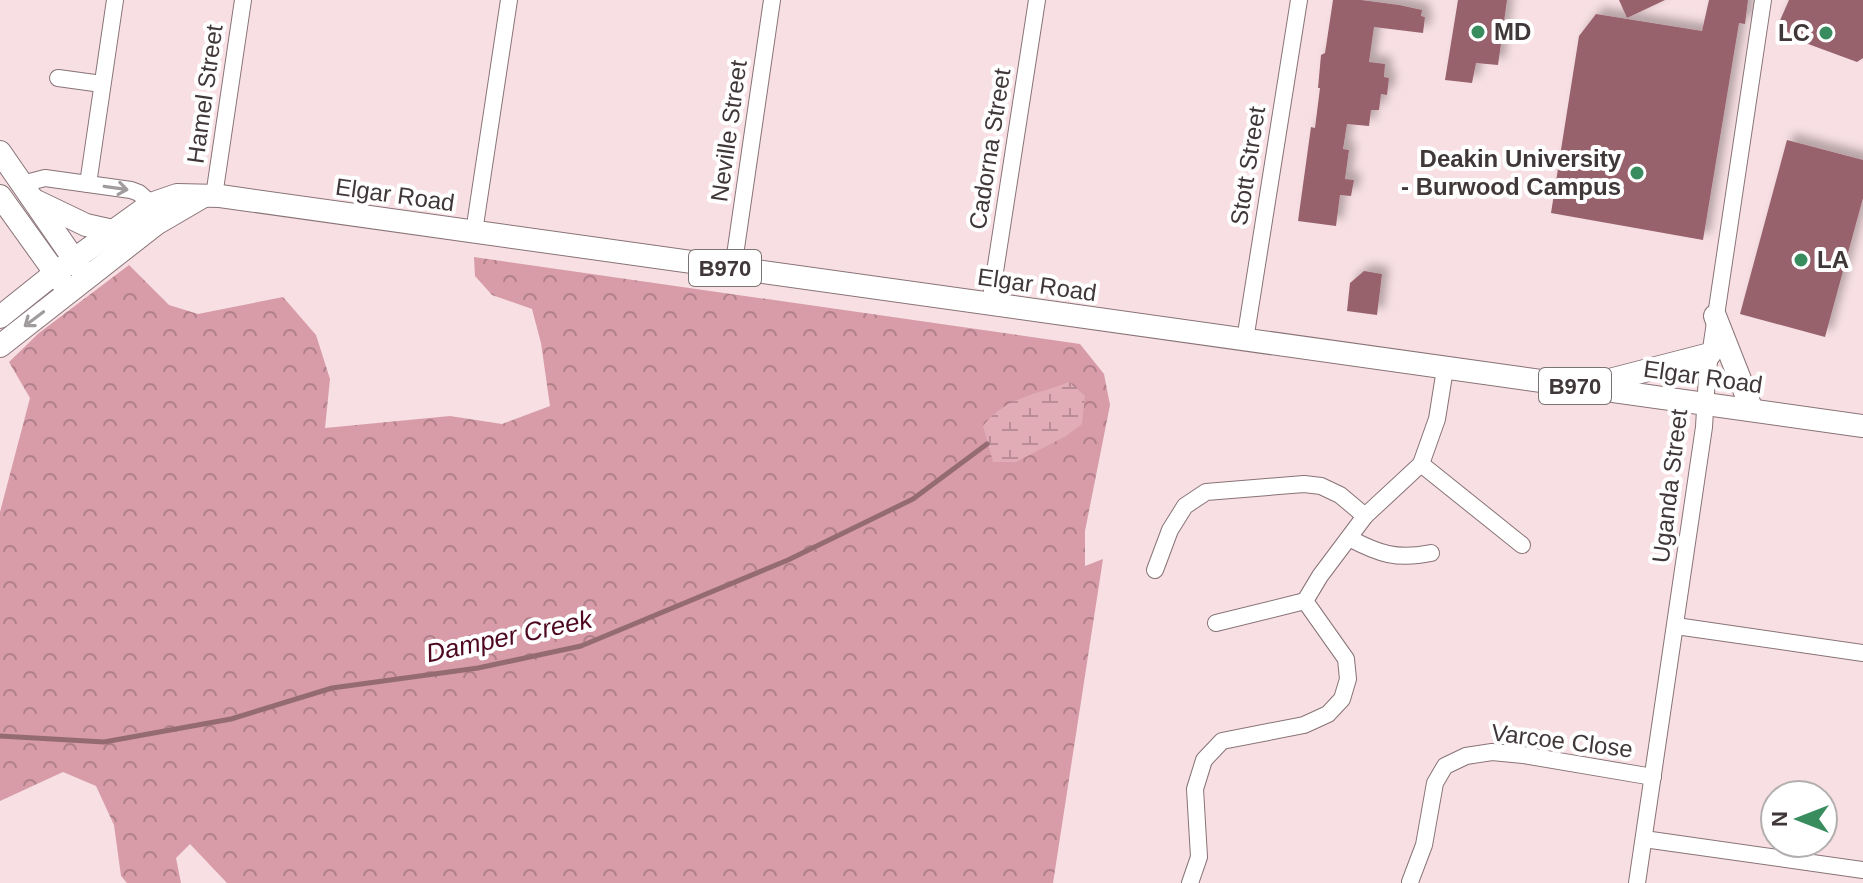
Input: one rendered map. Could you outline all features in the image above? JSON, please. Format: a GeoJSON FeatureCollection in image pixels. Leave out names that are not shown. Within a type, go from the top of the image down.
{"type":"FeatureCollection","features":[{"type":"Feature","properties":{"kind":"main road"},"geometry":{"type":"LineString","coordinates":[[0,152],[26,191],[64,266],[69,292]]}},
{"type":"Feature","properties":{"kind":"main road"},"geometry":{"type":"LineString","coordinates":[[26,191],[54,212],[86,225],[113,231]]}},
{"type":"Feature","properties":{"kind":"main road","name":"Elgar Road"},"geometry":{"type":"LineString","coordinates":[[0,317],[64,266],[151,204],[171,195],[209,196],[1863,426]]}},
{"type":"Feature","properties":{"kind":"main road"},"geometry":{"type":"LineString","coordinates":[[0,196],[35,246],[87,278]]}},
{"type":"Feature","properties":{"kind":"main road"},"geometry":{"type":"LineString","coordinates":[[0,346],[162,220],[209,196]]}},
{"type":"Feature","properties":{"kind":"main road"},"geometry":{"type":"LineString","coordinates":[[21,300],[34,265],[35,246]]}},
{"type":"Feature","properties":{"kind":"main road"},"geometry":{"type":"LineString","coordinates":[[1715,316],[1752,410]]}},
{"type":"Feature","properties":{"kind":"main road"},"geometry":{"type":"LineString","coordinates":[[1585,387],[1710,354]]}},
{"type":"Feature","properties":{"kind":"street"},"geometry":{"type":"LineString","coordinates":[[88,184],[115,0]]}},
{"type":"Feature","properties":{"kind":"street","name":"Hamel Street"},"geometry":{"type":"LineString","coordinates":[[209,196],[243,0]]}},
{"type":"Feature","properties":{"kind":"street"},"geometry":{"type":"LineString","coordinates":[[474,232],[509,0]]}},
{"type":"Feature","properties":{"kind":"street","name":"Neville Street"},"geometry":{"type":"LineString","coordinates":[[733,269],[772,0]]}},
{"type":"Feature","properties":{"kind":"street","name":"Cadorna Street"},"geometry":{"type":"LineString","coordinates":[[990,304],[1037,0]]}},
{"type":"Feature","properties":{"kind":"street","name":"Stott Street"},"geometry":{"type":"LineString","coordinates":[[1245,340],[1299,0]]}},
{"type":"Feature","properties":{"kind":"street","name":"Uganda Street"},"geometry":{"type":"LineString","coordinates":[[1637,883],[1704,427],[1715,316],[1763,0]]}},
{"type":"Feature","properties":{"kind":"street"},"geometry":{"type":"LineString","coordinates":[[58,78],[102,84]]}},
{"type":"Feature","properties":{"kind":"street"},"geometry":{"type":"LineString","coordinates":[[26,191],[43,178],[135,191],[151,204]]}},
{"type":"Feature","properties":{"kind":"street"},"geometry":{"type":"LineString","coordinates":[[1216,623],[1305,601],[1365,516],[1421,464],[1437,419],[1445,369]]}},
{"type":"Feature","properties":{"kind":"street"},"geometry":{"type":"LineString","coordinates":[[1421,464],[1522,545]]}},
{"type":"Feature","properties":{"kind":"street"},"geometry":{"type":"LineString","coordinates":[[1155,570],[1170,530],[1185,506],[1206,492],[1304,484],[1321,486],[1340,495],[1365,516]]}},
{"type":"Feature","properties":{"kind":"street"},"geometry":{"type":"LineString","coordinates":[[1349,538],[1377,552],[1409,557],[1431,553]]}},
{"type":"Feature","properties":{"kind":"street"},"geometry":{"type":"LineString","coordinates":[[1190,883],[1199,857],[1195,789],[1204,760],[1222,741],[1304,725],[1328,714],[1342,699],[1348,679],[1346,659],[1305,601]]}},
{"type":"Feature","properties":{"kind":"street"},"geometry":{"type":"LineString","coordinates":[[1676,626],[1863,653]]}},
{"type":"Feature","properties":{"kind":"street","name":"Varcoe Close"},"geometry":{"type":"LineString","coordinates":[[1410,882],[1424,845],[1435,783],[1445,766],[1466,756],[1492,752],[1523,755],[1653,777]]}},
{"type":"Feature","properties":{"kind":"street"},"geometry":{"type":"LineString","coordinates":[[1644,839],[1863,870]]}},
{"type":"Feature","properties":{"kind":"green space"},"geometry":{"type":"Polygon","coordinates":[[[474,257],[1080,344],[1104,374],[1110,405],[1085,531],[1085,566],[1103,559],[1053,883],[227,883],[190,844],[176,858],[181,883],[127,883],[121,876],[114,825],[96,786],[63,772],[0,801],[0,512],[30,398],[9,362],[39,333],[129,265],[169,305],[198,314],[283,297],[316,335],[330,379],[325,428],[450,416],[502,424],[550,406],[541,343],[532,309],[492,295],[475,276],[474,257]]]}},
{"type":"Feature","properties":{"kind":"green space"},"geometry":{"type":"Polygon","coordinates":[[[1069,382],[1085,396],[1082,424],[1066,436],[1016,462],[993,462],[983,426],[992,416],[1022,398],[1069,382]]]}},
{"type":"Feature","properties":{"kind":"building"},"geometry":{"type":"Polygon","coordinates":[[[1333,0],[1399,5],[1422,10],[1421,16],[1425,17],[1423,33],[1374,27],[1369,62],[1385,64],[1384,77],[1389,78],[1387,95],[1381,94],[1379,110],[1371,110],[1369,126],[1347,124],[1343,149],[1349,150],[1345,179],[1354,180],[1351,196],[1340,195],[1336,226],[1298,221],[1311,127],[1315,128],[1321,55],[1325,53],[1333,0]]]}},
{"type":"Feature","properties":{"kind":"building","name":"MD"},"geometry":{"type":"Polygon","coordinates":[[[1458,0],[1507,0],[1498,65],[1476,63],[1472,83],[1445,80],[1458,0]]]}},
{"type":"Feature","properties":{"kind":"building"},"geometry":{"type":"Polygon","coordinates":[[[1619,0],[1665,0],[1627,18],[1619,0]]]}},
{"type":"Feature","properties":{"kind":"building"},"geometry":{"type":"Polygon","coordinates":[[[1709,0],[1748,0],[1745,24],[1739,23],[1703,240],[1551,213],[1579,36],[1596,14],[1702,31],[1709,0]]]}},
{"type":"Feature","properties":{"kind":"building","name":"LC"},"geometry":{"type":"Polygon","coordinates":[[[1789,0],[1863,0],[1863,58],[1857,62],[1800,41],[1778,25],[1789,0]]]}},
{"type":"Feature","properties":{"kind":"building","name":"LA"},"geometry":{"type":"Polygon","coordinates":[[[1787,140],[1863,160],[1863,198],[1825,337],[1740,314],[1787,140]]]}},
{"type":"Feature","properties":{"kind":"building"},"geometry":{"type":"Polygon","coordinates":[[[1364,271],[1382,274],[1377,315],[1347,311],[1350,283],[1364,271]]]}},
{"type":"Feature","properties":{"kind":"waterway","name":"Damper Creek"},"geometry":{"type":"LineString","coordinates":[[0,736],[104,742],[231,719],[332,688],[478,668],[581,646],[788,560],[913,499],[987,444]]}},
{"type":"Feature","properties":{"kind":"place","name":"MD"},"geometry":{"type":"Point","coordinates":[1478,32]}},
{"type":"Feature","properties":{"kind":"place","name":"LC"},"geometry":{"type":"Point","coordinates":[1826,33]}},
{"type":"Feature","properties":{"kind":"place","name":"Deakin University - Burwood Campus"},"geometry":{"type":"Point","coordinates":[1637,173]}},
{"type":"Feature","properties":{"kind":"place","name":"LA"},"geometry":{"type":"Point","coordinates":[1801,260]}}]}
